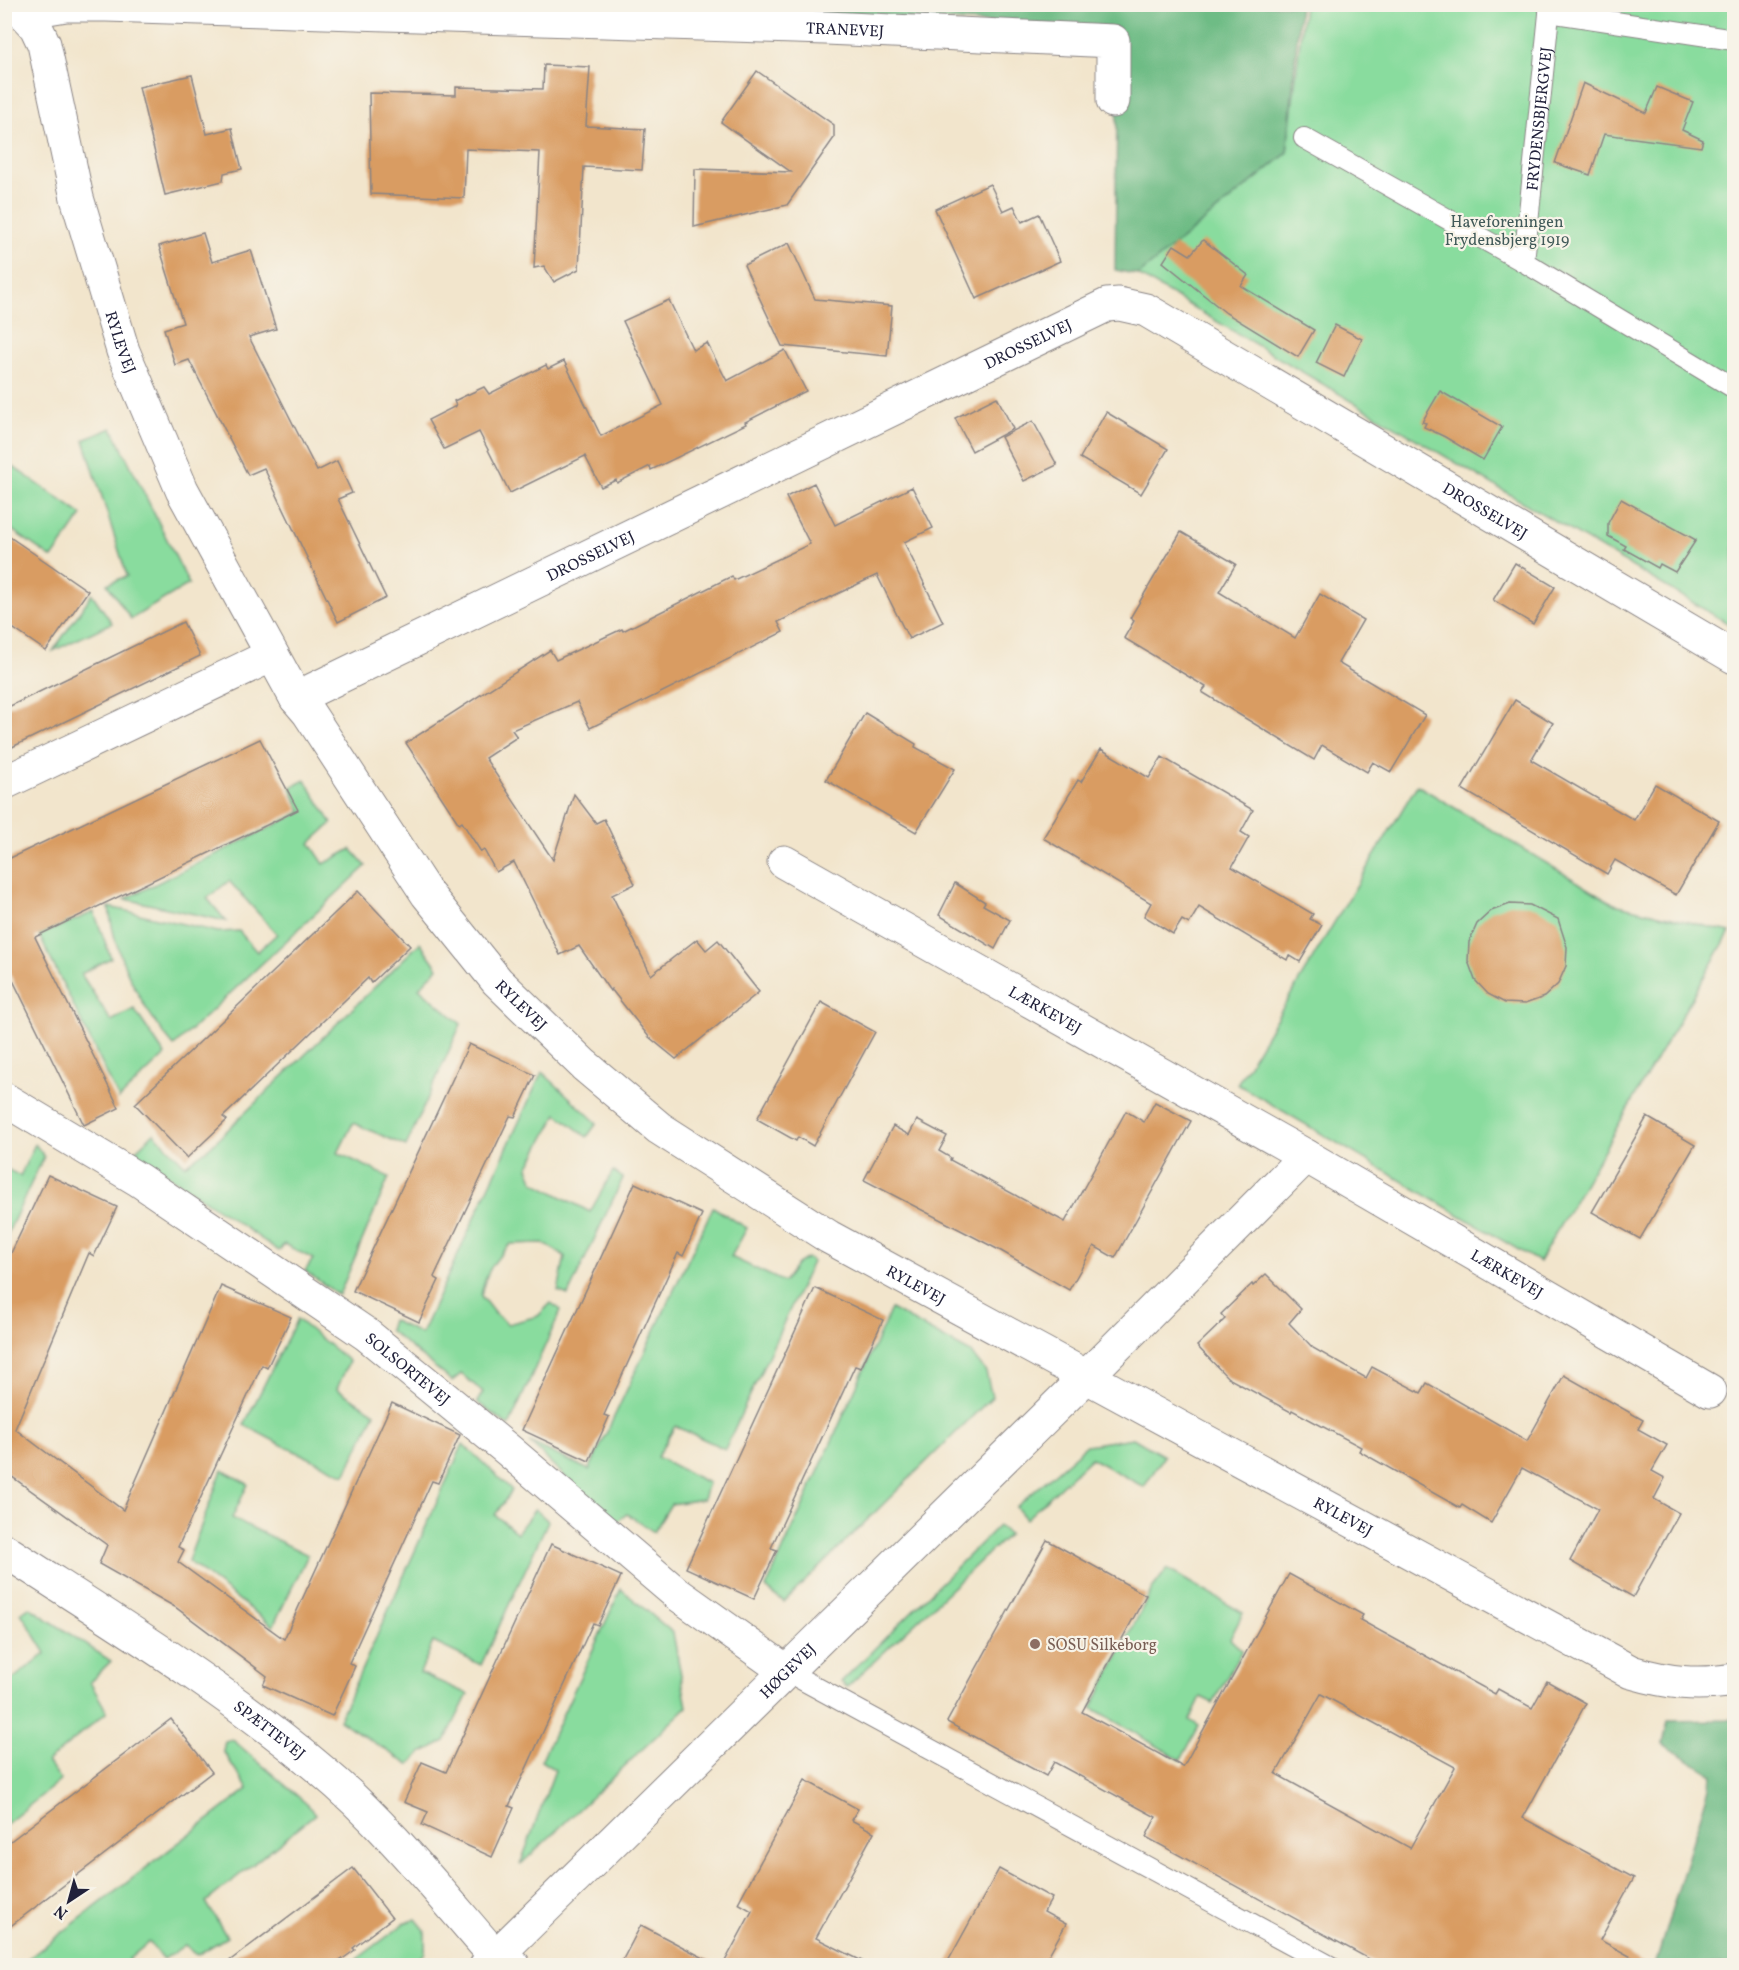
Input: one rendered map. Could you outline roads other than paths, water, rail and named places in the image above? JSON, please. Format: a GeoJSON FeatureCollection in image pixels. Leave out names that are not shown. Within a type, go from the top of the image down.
{"type":"FeatureCollection","features":[{"type":"Feature","properties":{"kind":"street","name":"TRANEVEJ"},"geometry":{"type":"LineString","coordinates":[[19,8],[106,5],[815,27],[1113,41],[1113,100]]}},
{"type":"Feature","properties":{"kind":"street","name":"RYLEVEJ"},"geometry":{"type":"LineString","coordinates":[[19,8],[36,27],[44,44],[77,198],[123,351],[182,490],[296,698],[308,712],[427,894],[497,981],[584,1065],[659,1128],[820,1231],[1631,1672],[1681,1684],[1709,1684],[1734,1680]]}},
{"type":"Feature","properties":{"kind":"street","name":"DROSSELVEJ"},"geometry":{"type":"LineString","coordinates":[[296,698],[1107,305],[1119,304],[1146,310],[1734,657]]}},
{"type":"Feature","properties":{"kind":"street"},"geometry":{"type":"LineString","coordinates":[[4,783],[272,655]]}},
{"type":"Feature","properties":{"kind":"street","name":"LÆRKEVEJ"},"geometry":{"type":"LineString","coordinates":[[784,862],[1306,1156],[1710,1391]]}},
{"type":"Feature","properties":{"kind":"street","name":"SOLSORTEVEJ"},"geometry":{"type":"LineString","coordinates":[[4,1099],[139,1180],[366,1334],[676,1593],[786,1671]]}},
{"type":"Feature","properties":{"kind":"street"},"geometry":{"type":"LineString","coordinates":[[1087,1376],[1306,1156]]}},
{"type":"Feature","properties":{"kind":"street","name":"HØGEVEJ"},"geometry":{"type":"LineString","coordinates":[[498,1962],[786,1671],[1087,1376]]}},
{"type":"Feature","properties":{"kind":"street","name":"SPÆTTEVEJ"},"geometry":{"type":"LineString","coordinates":[[4,1550],[203,1679],[322,1771],[380,1826],[498,1962]]}},
{"type":"Feature","properties":{"kind":"lane","name":"FRYDENSBJERGVEJ"},"geometry":{"type":"LineString","coordinates":[[1524,262],[1550,8],[1734,40]]}},
{"type":"Feature","properties":{"kind":"lane"},"geometry":{"type":"LineString","coordinates":[[1304,138],[1524,262],[1734,388]]}},
{"type":"Feature","properties":{"kind":"lane"},"geometry":{"type":"LineString","coordinates":[[786,1671],[1330,1965]]}},
{"type":"Feature","properties":{"kind":"place","name":"SOSU Silkeborg"},"geometry":{"type":"Point","coordinates":[1035,1644]}},
{"type":"Feature","properties":{"kind":"park label","name":"Haveforeningen Frydensbjerg 1919"},"geometry":{"type":"Point","coordinates":[1507,230]}}]}
